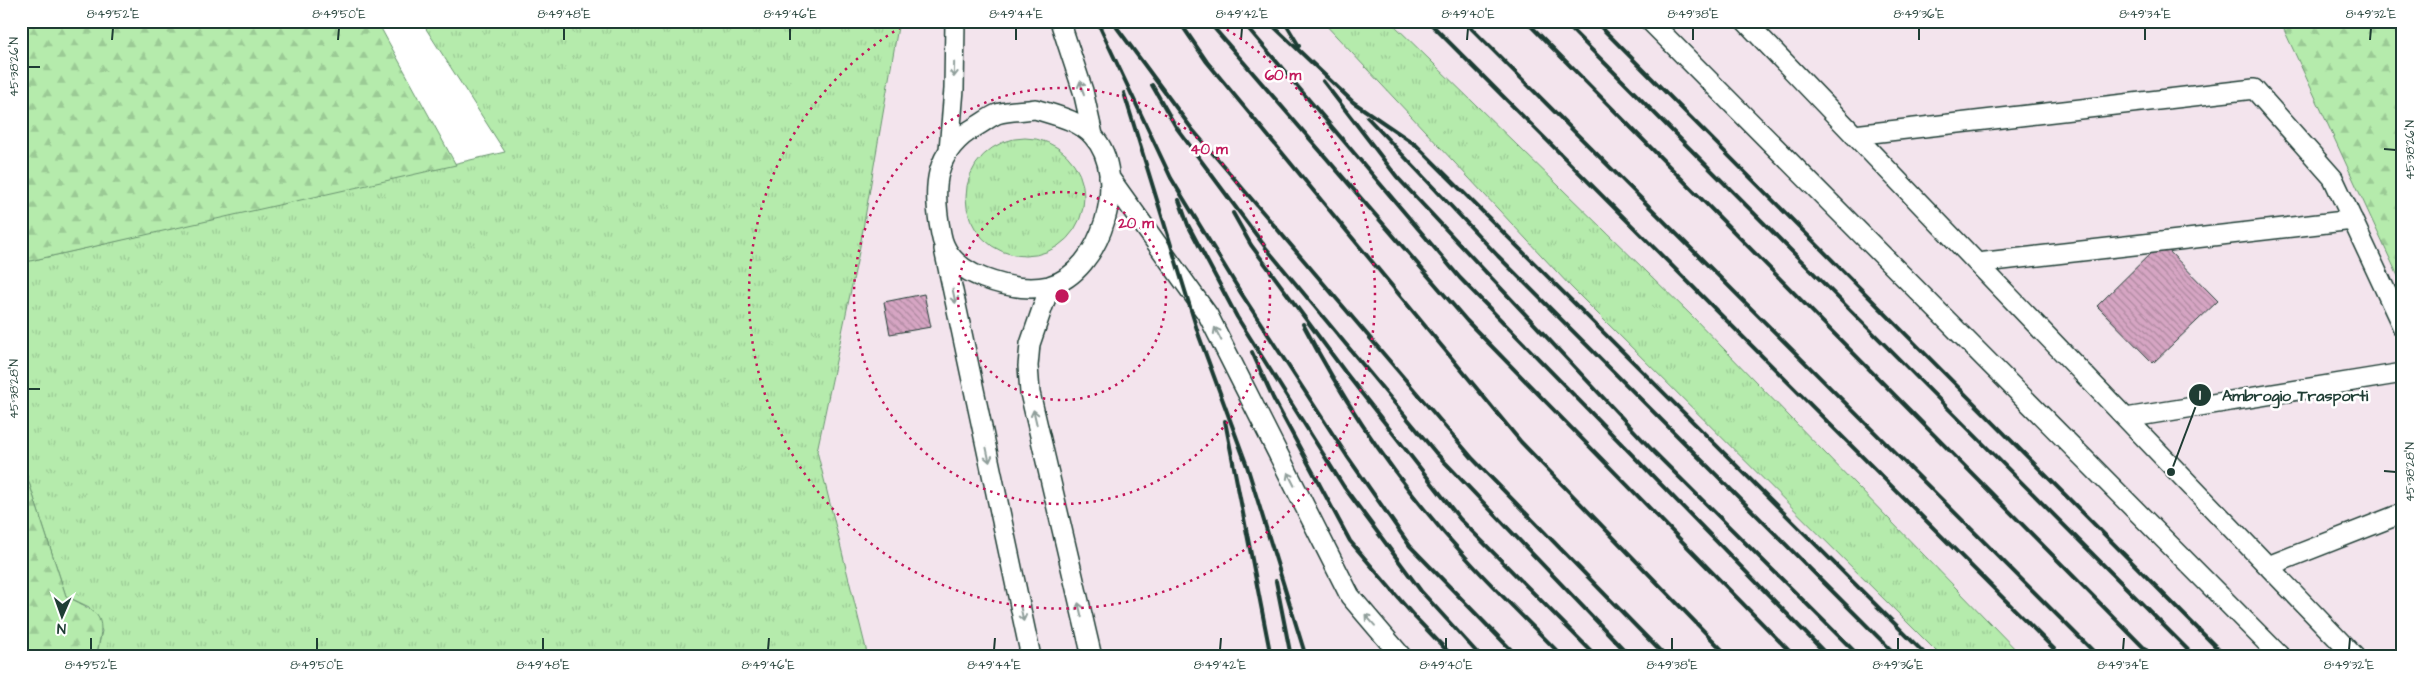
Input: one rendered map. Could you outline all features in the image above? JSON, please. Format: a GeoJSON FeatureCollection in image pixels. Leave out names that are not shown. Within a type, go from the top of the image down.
{"type":"FeatureCollection","features":[{"type":"Feature","properties":{"kind":"lane"},"geometry":{"type":"LineString","coordinates":[[949,150],[954,89],[955,21]]}},
{"type":"Feature","properties":{"kind":"lane"},"geometry":{"type":"LineString","coordinates":[[944,248],[966,272],[995,283],[1019,288],[1050,286],[1071,275],[1088,258],[1109,208],[1109,177],[1103,152],[1093,135],[1083,91],[1060,21]]}},
{"type":"Feature","properties":{"kind":"lane"},"geometry":{"type":"LineString","coordinates":[[1650,21],[2281,657]]}},
{"type":"Feature","properties":{"kind":"lane"},"geometry":{"type":"LineString","coordinates":[[1745,21],[2355,657]]}},
{"type":"Feature","properties":{"kind":"lane"},"geometry":{"type":"LineString","coordinates":[[1854,135],[2254,89],[2333,178],[2403,328]]}},
{"type":"Feature","properties":{"kind":"lane"},"geometry":{"type":"LineString","coordinates":[[1031,657],[936,211],[937,182],[945,154],[961,135],[998,114],[1035,110],[1065,118],[1093,135]]}},
{"type":"Feature","properties":{"kind":"lane"},"geometry":{"type":"LineString","coordinates":[[1109,177],[1208,315],[1350,596],[1402,657]]}},
{"type":"Feature","properties":{"kind":"lane"},"geometry":{"type":"LineString","coordinates":[[1977,263],[2353,220]]}},
{"type":"Feature","properties":{"kind":"lane"},"geometry":{"type":"LineString","coordinates":[[1050,286],[1030,344],[1028,366],[1030,393],[1092,657]]}},
{"type":"Feature","properties":{"kind":"lane"},"geometry":{"type":"LineString","coordinates":[[2126,418],[2403,373]]}},
{"type":"Feature","properties":{"kind":"lane"},"geometry":{"type":"LineString","coordinates":[[2268,566],[2403,513]]}},
{"type":"Feature","properties":{"kind":"shaded area"},"geometry":{"type":"Polygon","coordinates":[[[899,21],[1322,21],[1571,287],[1942,657],[868,657],[817,451],[859,252],[899,21]]]}},
{"type":"Feature","properties":{"kind":"shaded area"},"geometry":{"type":"Polygon","coordinates":[[[1390,21],[2280,21],[2403,287],[2403,657],[2023,657],[1691,315],[1390,21]]]}},
{"type":"Feature","properties":{"kind":"green space"},"geometry":{"type":"Polygon","coordinates":[[[21,21],[377,21],[456,165],[21,263],[21,21]]]}},
{"type":"Feature","properties":{"kind":"green space"},"geometry":{"type":"Polygon","coordinates":[[[421,21],[899,21],[859,252],[817,451],[868,657],[96,657],[102,631],[89,607],[66,596],[21,458],[21,263],[505,152],[421,21]]]}},
{"type":"Feature","properties":{"kind":"green space"},"geometry":{"type":"Polygon","coordinates":[[[1322,21],[1390,21],[1691,315],[2023,657],[1942,657],[1571,287],[1322,21]]]}},
{"type":"Feature","properties":{"kind":"green space"},"geometry":{"type":"Polygon","coordinates":[[[2280,21],[2403,21],[2403,287],[2280,21]]]}},
{"type":"Feature","properties":{"kind":"green space"},"geometry":{"type":"Polygon","coordinates":[[[1025,138],[1047,143],[1058,148],[1074,164],[1079,175],[1084,197],[1079,219],[1074,230],[1058,246],[1047,251],[1025,256],[1003,251],[992,246],[976,230],[971,219],[966,197],[971,175],[976,164],[992,148],[1003,143],[1025,138]]]}},
{"type":"Feature","properties":{"kind":"green space"},"geometry":{"type":"Polygon","coordinates":[[[21,458],[66,596],[88,608],[99,618],[101,632],[96,657],[21,657],[21,458]]]}},
{"type":"Feature","properties":{"kind":"building"},"geometry":{"type":"Polygon","coordinates":[[[2161,243],[2218,301],[2153,363],[2097,306],[2161,243]]]}},
{"type":"Feature","properties":{"kind":"building"},"geometry":{"type":"Polygon","coordinates":[[[924,294],[931,327],[890,334],[884,302],[924,294]]]}},
{"type":"Feature","properties":{"kind":"railway"},"geometry":{"type":"LineString","coordinates":[[1097,21],[1171,178],[1241,293],[1347,456],[1410,546],[1518,657]]}},
{"type":"Feature","properties":{"kind":"railway"},"geometry":{"type":"LineString","coordinates":[[1112,21],[1192,129],[1473,459],[1666,657]]}},
{"type":"Feature","properties":{"kind":"railway"},"geometry":{"type":"LineString","coordinates":[[1179,21],[1207,62],[1521,442],[1729,657]]}},
{"type":"Feature","properties":{"kind":"railway"},"geometry":{"type":"LineString","coordinates":[[1208,21],[1467,321],[1795,657]]}},
{"type":"Feature","properties":{"kind":"railway"},"geometry":{"type":"LineString","coordinates":[[1242,21],[1460,278],[1829,657]]}},
{"type":"Feature","properties":{"kind":"railway"},"geometry":{"type":"LineString","coordinates":[[1268,21],[1353,102],[1416,145],[1928,657]]}},
{"type":"Feature","properties":{"kind":"railway"},"geometry":{"type":"LineString","coordinates":[[1284,21],[1299,46]]}},
{"type":"Feature","properties":{"kind":"railway"},"geometry":{"type":"LineString","coordinates":[[1428,21],[2062,657]]}},
{"type":"Feature","properties":{"kind":"railway"},"geometry":{"type":"LineString","coordinates":[[1464,21],[2099,657]]}},
{"type":"Feature","properties":{"kind":"railway"},"geometry":{"type":"LineString","coordinates":[[1526,21],[2153,657]]}},
{"type":"Feature","properties":{"kind":"railway"},"geometry":{"type":"LineString","coordinates":[[1563,21],[2195,657]]}},
{"type":"Feature","properties":{"kind":"railway"},"geometry":{"type":"LineString","coordinates":[[1595,21],[2226,657]]}},
{"type":"Feature","properties":{"kind":"railway"},"geometry":{"type":"LineString","coordinates":[[1323,81],[1397,177],[1654,452],[1860,657]]}},
{"type":"Feature","properties":{"kind":"railway"},"geometry":{"type":"LineString","coordinates":[[1152,85],[1176,127],[1266,248],[1436,453],[1631,657]]}},
{"type":"Feature","properties":{"kind":"railway"},"geometry":{"type":"LineString","coordinates":[[1124,93],[1199,336],[1247,466],[1306,657]]}},
{"type":"Feature","properties":{"kind":"railway"},"geometry":{"type":"LineString","coordinates":[[1367,117],[1498,256],[1898,657]]}},
{"type":"Feature","properties":{"kind":"railway"},"geometry":{"type":"LineString","coordinates":[[1179,200],[1188,225],[1237,317],[1344,487],[1421,591],[1481,657]]}},
{"type":"Feature","properties":{"kind":"railway"},"geometry":{"type":"LineString","coordinates":[[1233,213],[1251,245],[1345,372],[1460,519],[1597,657]]}},
{"type":"Feature","properties":{"kind":"railway"},"geometry":{"type":"LineString","coordinates":[[1303,324],[1358,418],[1422,507],[1481,574],[1563,657]]}},
{"type":"Feature","properties":{"kind":"railway"},"geometry":{"type":"LineString","coordinates":[[1252,352],[1273,398],[1350,541],[1413,615],[1453,657]]}},
{"type":"Feature","properties":{"kind":"railway"},"geometry":{"type":"LineString","coordinates":[[1225,421],[1271,657]]}},
{"type":"Feature","properties":{"kind":"railway"},"geometry":{"type":"LineString","coordinates":[[1276,581],[1291,657]]}},
{"type":"Feature","properties":{"kind":"place","name":"Ambrogio Trasporti"},"geometry":{"type":"Point","coordinates":[2171,472]}}]}
